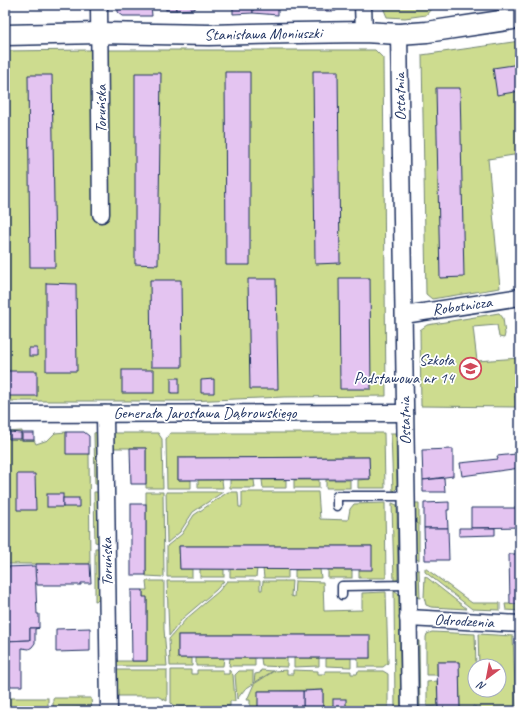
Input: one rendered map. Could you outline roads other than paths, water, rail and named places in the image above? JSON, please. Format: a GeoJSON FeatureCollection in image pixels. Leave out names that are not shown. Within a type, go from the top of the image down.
{"type":"FeatureCollection","features":[{"type":"Feature","properties":{"kind":"street","name":"Toruńska"},"geometry":{"type":"LineString","coordinates":[[99,5],[101,214]]}},
{"type":"Feature","properties":{"kind":"street"},"geometry":{"type":"LineString","coordinates":[[363,5],[364,32]]}},
{"type":"Feature","properties":{"kind":"street","name":"Stanisława Moniuszki"},"geometry":{"type":"LineString","coordinates":[[5,35],[100,33],[209,35],[364,32],[399,34],[427,32],[520,18]]}},
{"type":"Feature","properties":{"kind":"street","name":"Ostatnia"},"geometry":{"type":"LineString","coordinates":[[399,34],[410,711]]}},
{"type":"Feature","properties":{"kind":"street","name":"Robotnicza"},"geometry":{"type":"LineString","coordinates":[[404,314],[520,297]]}},
{"type":"Feature","properties":{"kind":"street","name":"Generała Jarosława Dąbrowskiego"},"geometry":{"type":"LineString","coordinates":[[5,414],[405,413]]}},
{"type":"Feature","properties":{"kind":"street","name":"Toruńska"},"geometry":{"type":"LineString","coordinates":[[105,414],[109,710]]}},
{"type":"Feature","properties":{"kind":"street","name":"Odrodzenia"},"geometry":{"type":"LineString","coordinates":[[408,618],[520,624]]}},
{"type":"Feature","properties":{"kind":"lane"},"geometry":{"type":"LineString","coordinates":[[336,506],[337,496],[407,496]]}},
{"type":"Feature","properties":{"kind":"lane"},"geometry":{"type":"LineString","coordinates":[[342,595],[342,586],[408,585]]}},
{"type":"Feature","properties":{"kind":"place","name":"Szkoła Podstawowa nr 14"},"geometry":{"type":"Point","coordinates":[470,369]}}]}
